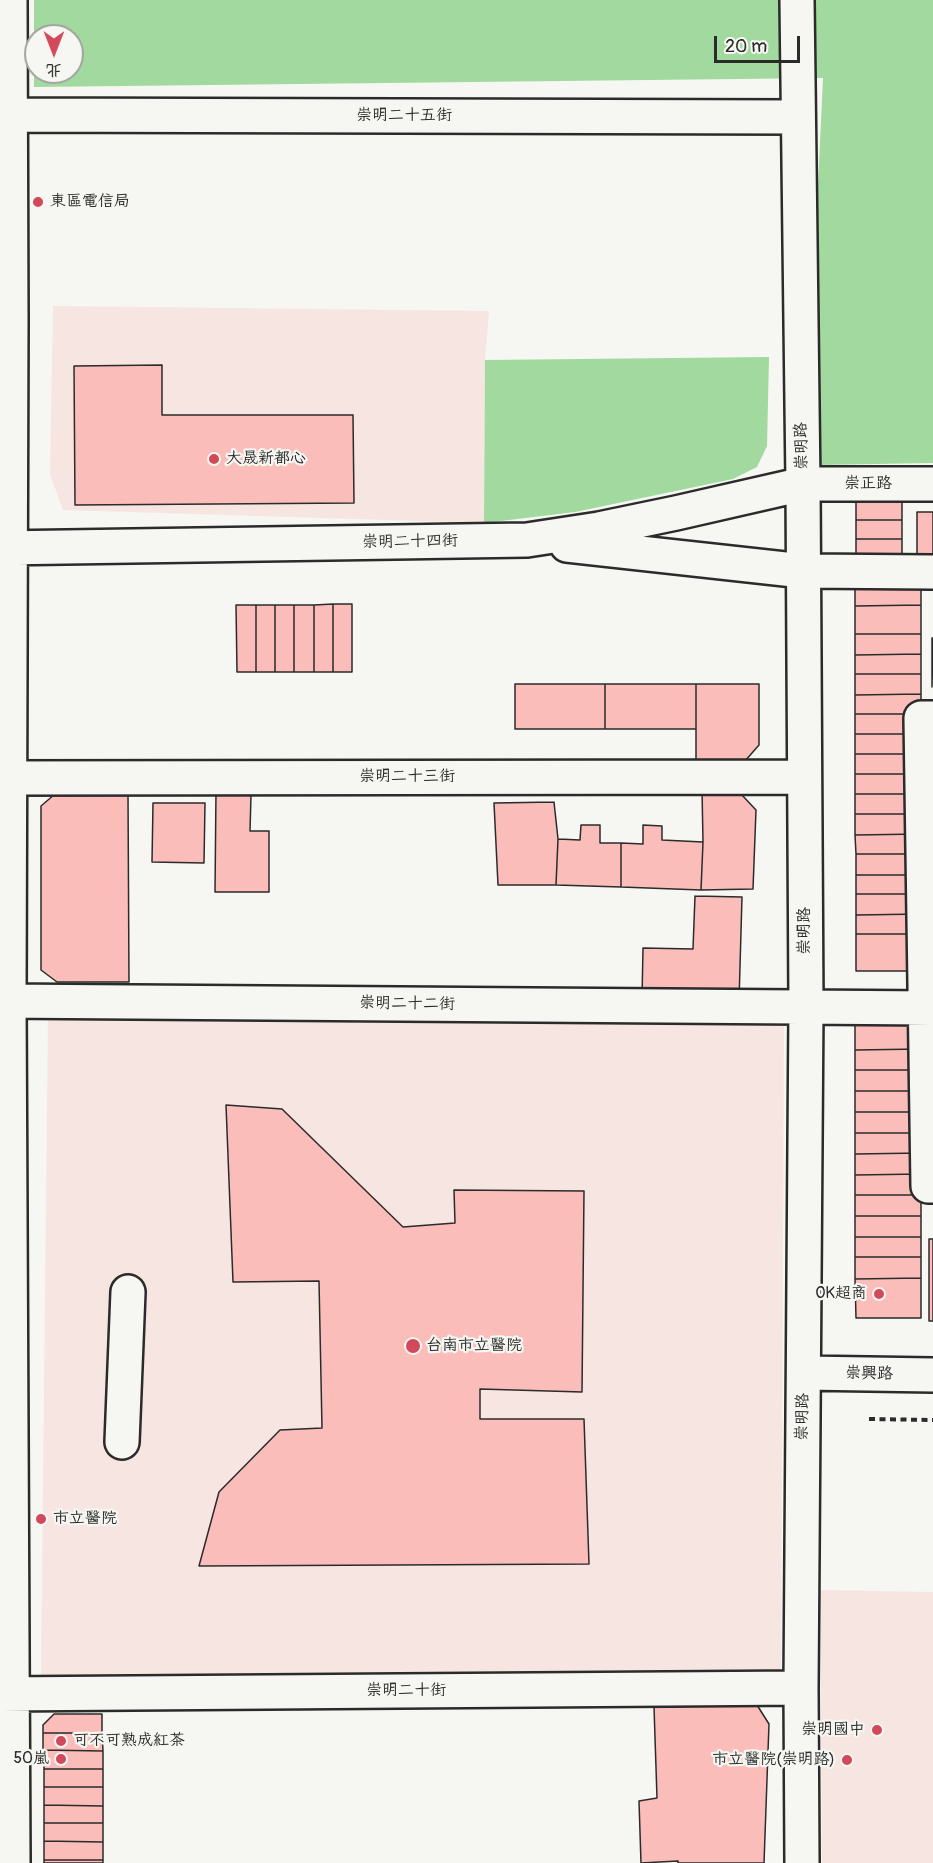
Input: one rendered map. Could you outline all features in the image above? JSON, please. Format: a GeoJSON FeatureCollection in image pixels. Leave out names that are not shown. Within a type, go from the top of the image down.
{"type":"FeatureCollection","features":[{"type":"Feature","properties":{"kind":"street"},"geometry":{"type":"LineString","coordinates":[[10,0],[5,115],[5,1469],[6,1694],[13,1863]]}},
{"type":"Feature","properties":{"kind":"street","name":"崇明路"},"geometry":{"type":"LineString","coordinates":[[797,0],[806,1007],[801,1688],[802,1863]]}},
{"type":"Feature","properties":{"kind":"street","name":"崇明二十五街"},"geometry":{"type":"LineString","coordinates":[[5,115],[798,117]]}},
{"type":"Feature","properties":{"kind":"street","name":"崇正路"},"geometry":{"type":"LineString","coordinates":[[803,484],[933,484]]}},
{"type":"Feature","properties":{"kind":"street","name":"崇明二十四街"},"geometry":{"type":"LineString","coordinates":[[5,548],[527,540],[599,529],[803,484]]}},
{"type":"Feature","properties":{"kind":"street"},"geometry":{"type":"LineString","coordinates":[[527,540],[803,571],[933,572]]}},
{"type":"Feature","properties":{"kind":"street"},"geometry":{"type":"LineString","coordinates":[[933,718],[921,718],[928,873],[928,1186],[933,1186]]}},
{"type":"Feature","properties":{"kind":"street","name":"崇明二十三街"},"geometry":{"type":"LineString","coordinates":[[5,778],[804,777]]}},
{"type":"Feature","properties":{"kind":"street","name":"崇明二十二街"},"geometry":{"type":"LineString","coordinates":[[5,1001],[929,1008]]}},
{"type":"Feature","properties":{"kind":"street"},"geometry":{"type":"LineString","coordinates":[[122,1442],[128,1292]]}},
{"type":"Feature","properties":{"kind":"street","name":"崇興路"},"geometry":{"type":"LineString","coordinates":[[804,1373],[933,1375]]}},
{"type":"Feature","properties":{"kind":"street","name":"崇明二十街"},"geometry":{"type":"LineString","coordinates":[[6,1694],[801,1688]]}},
{"type":"Feature","properties":{"kind":"path"},"geometry":{"type":"LineString","coordinates":[[869,1419],[933,1420]]}},
{"type":"Feature","properties":{"kind":"shaded area"},"geometry":{"type":"Polygon","coordinates":[[[53,306],[489,311],[485,360],[484,523],[63,510],[50,474],[53,306]]]}},
{"type":"Feature","properties":{"kind":"shaded area","name":"台南市立醫院"},"geometry":{"type":"Polygon","coordinates":[[[48,1016],[784,1022],[781,1669],[41,1676],[48,1016]]]}},
{"type":"Feature","properties":{"kind":"shaded area","name":"崇明國中"},"geometry":{"type":"Polygon","coordinates":[[[820,1590],[933,1592],[933,1863],[822,1863],[820,1590]]]}},
{"type":"Feature","properties":{"kind":"green space"},"geometry":{"type":"Polygon","coordinates":[[[34,0],[933,0],[933,463],[816,465],[812,316],[823,78],[34,87],[34,84],[84,84],[84,24],[34,24],[34,0]]]}},
{"type":"Feature","properties":{"kind":"green space"},"geometry":{"type":"Polygon","coordinates":[[[769,357],[767,446],[757,467],[733,479],[575,512],[484,523],[485,360],[769,357]]]}},
{"type":"Feature","properties":{"kind":"building","name":"大晟新都心"},"geometry":{"type":"Polygon","coordinates":[[[162,365],[162,415],[353,415],[354,503],[75,505],[74,366],[162,365]]]}},
{"type":"Feature","properties":{"kind":"building"},"geometry":{"type":"Polygon","coordinates":[[[856,501],[902,501],[902,520],[856,520],[856,501]]]}},
{"type":"Feature","properties":{"kind":"building"},"geometry":{"type":"Polygon","coordinates":[[[917,512],[933,512],[933,557],[917,557],[917,512]]]}},
{"type":"Feature","properties":{"kind":"building"},"geometry":{"type":"Polygon","coordinates":[[[856,520],[902,520],[902,539],[856,539],[856,520]]]}},
{"type":"Feature","properties":{"kind":"building"},"geometry":{"type":"Polygon","coordinates":[[[856,539],[902,539],[902,558],[856,558],[856,539]]]}},
{"type":"Feature","properties":{"kind":"building"},"geometry":{"type":"Polygon","coordinates":[[[855,577],[921,577],[921,605],[855,606],[855,577]]]}},
{"type":"Feature","properties":{"kind":"building"},"geometry":{"type":"Polygon","coordinates":[[[333,604],[333,672],[314,672],[314,605],[333,604]]]}},
{"type":"Feature","properties":{"kind":"building"},"geometry":{"type":"Polygon","coordinates":[[[333,604],[352,604],[352,672],[333,672],[333,604]]]}},
{"type":"Feature","properties":{"kind":"building"},"geometry":{"type":"Polygon","coordinates":[[[236,605],[256,605],[256,672],[237,672],[236,605]]]}},
{"type":"Feature","properties":{"kind":"building"},"geometry":{"type":"Polygon","coordinates":[[[256,605],[275,605],[275,672],[256,672],[256,605]]]}},
{"type":"Feature","properties":{"kind":"building"},"geometry":{"type":"Polygon","coordinates":[[[275,605],[294,605],[294,672],[275,672],[275,605]]]}},
{"type":"Feature","properties":{"kind":"building"},"geometry":{"type":"Polygon","coordinates":[[[294,605],[314,605],[314,672],[294,672],[294,605]]]}},
{"type":"Feature","properties":{"kind":"building"},"geometry":{"type":"Polygon","coordinates":[[[921,605],[921,634],[855,634],[855,606],[921,605]]]}},
{"type":"Feature","properties":{"kind":"building"},"geometry":{"type":"Polygon","coordinates":[[[855,634],[921,634],[921,654],[855,655],[855,634]]]}},
{"type":"Feature","properties":{"kind":"building"},"geometry":{"type":"Polygon","coordinates":[[[932,638],[933,638],[932,687],[932,638]]]}},
{"type":"Feature","properties":{"kind":"building"},"geometry":{"type":"Polygon","coordinates":[[[921,654],[921,674],[855,674],[855,655],[921,654]]]}},
{"type":"Feature","properties":{"kind":"building"},"geometry":{"type":"Polygon","coordinates":[[[855,674],[921,674],[921,694],[855,695],[855,674]]]}},
{"type":"Feature","properties":{"kind":"building"},"geometry":{"type":"Polygon","coordinates":[[[515,684],[605,684],[605,729],[515,729],[515,684]]]}},
{"type":"Feature","properties":{"kind":"building"},"geometry":{"type":"Polygon","coordinates":[[[605,684],[696,684],[696,729],[605,729],[605,684]]]}},
{"type":"Feature","properties":{"kind":"building"},"geometry":{"type":"Polygon","coordinates":[[[696,684],[759,684],[759,745],[745,761],[696,761],[696,684]]]}},
{"type":"Feature","properties":{"kind":"building"},"geometry":{"type":"Polygon","coordinates":[[[921,694],[921,714],[855,714],[855,695],[921,694]]]}},
{"type":"Feature","properties":{"kind":"building"},"geometry":{"type":"Polygon","coordinates":[[[855,714],[921,714],[921,734],[855,734],[855,714]]]}},
{"type":"Feature","properties":{"kind":"building"},"geometry":{"type":"Polygon","coordinates":[[[855,734],[921,734],[921,754],[855,754],[855,734]]]}},
{"type":"Feature","properties":{"kind":"building"},"geometry":{"type":"Polygon","coordinates":[[[855,754],[921,754],[921,774],[855,774],[855,754]]]}},
{"type":"Feature","properties":{"kind":"building"},"geometry":{"type":"Polygon","coordinates":[[[855,774],[921,774],[921,794],[855,794],[855,774]]]}},
{"type":"Feature","properties":{"kind":"building"},"geometry":{"type":"Polygon","coordinates":[[[702,790],[741,794],[756,810],[753,889],[701,890],[702,790]]]}},
{"type":"Feature","properties":{"kind":"building"},"geometry":{"type":"Polygon","coordinates":[[[216,791],[251,795],[250,831],[269,831],[269,892],[215,892],[216,791]]]}},
{"type":"Feature","properties":{"kind":"building"},"geometry":{"type":"Polygon","coordinates":[[[128,793],[129,982],[57,982],[41,970],[41,806],[55,794],[128,793]]]}},
{"type":"Feature","properties":{"kind":"building"},"geometry":{"type":"Polygon","coordinates":[[[855,794],[921,794],[921,814],[855,814],[855,794]]]}},
{"type":"Feature","properties":{"kind":"building"},"geometry":{"type":"Polygon","coordinates":[[[554,802],[558,839],[556,885],[498,885],[494,803],[554,802]]]}},
{"type":"Feature","properties":{"kind":"building"},"geometry":{"type":"Polygon","coordinates":[[[153,803],[205,803],[204,863],[152,862],[153,803]]]}},
{"type":"Feature","properties":{"kind":"building"},"geometry":{"type":"Polygon","coordinates":[[[855,814],[921,814],[921,834],[855,835],[855,814]]]}},
{"type":"Feature","properties":{"kind":"building"},"geometry":{"type":"Polygon","coordinates":[[[581,825],[600,825],[600,843],[621,843],[621,887],[556,885],[558,839],[580,840],[581,825]]]}},
{"type":"Feature","properties":{"kind":"building"},"geometry":{"type":"Polygon","coordinates":[[[643,825],[662,826],[662,840],[703,842],[701,890],[621,887],[621,843],[643,844],[643,825]]]}},
{"type":"Feature","properties":{"kind":"building"},"geometry":{"type":"Polygon","coordinates":[[[921,834],[921,854],[856,854],[855,835],[921,834]]]}},
{"type":"Feature","properties":{"kind":"building"},"geometry":{"type":"Polygon","coordinates":[[[856,854],[921,854],[921,875],[856,875],[856,854]]]}},
{"type":"Feature","properties":{"kind":"building"},"geometry":{"type":"Polygon","coordinates":[[[856,875],[921,875],[922,894],[856,894],[856,875]]]}},
{"type":"Feature","properties":{"kind":"building"},"geometry":{"type":"Polygon","coordinates":[[[856,894],[922,894],[922,914],[856,915],[856,894]]]}},
{"type":"Feature","properties":{"kind":"building"},"geometry":{"type":"Polygon","coordinates":[[[695,896],[742,897],[739,1001],[642,998],[643,948],[693,949],[695,896]]]}},
{"type":"Feature","properties":{"kind":"building"},"geometry":{"type":"Polygon","coordinates":[[[922,914],[922,934],[856,934],[856,915],[922,914]]]}},
{"type":"Feature","properties":{"kind":"building"},"geometry":{"type":"Polygon","coordinates":[[[856,934],[922,934],[922,971],[856,971],[856,934]]]}},
{"type":"Feature","properties":{"kind":"building"},"geometry":{"type":"Polygon","coordinates":[[[855,1019],[921,1019],[921,1049],[855,1050],[855,1019]]]}},
{"type":"Feature","properties":{"kind":"building"},"geometry":{"type":"Polygon","coordinates":[[[921,1049],[921,1070],[855,1070],[855,1050],[921,1049]]]}},
{"type":"Feature","properties":{"kind":"building"},"geometry":{"type":"Polygon","coordinates":[[[855,1070],[921,1070],[921,1091],[855,1091],[855,1070]]]}},
{"type":"Feature","properties":{"kind":"building"},"geometry":{"type":"Polygon","coordinates":[[[855,1091],[921,1091],[921,1112],[855,1112],[855,1091]]]}},
{"type":"Feature","properties":{"kind":"building"},"geometry":{"type":"Polygon","coordinates":[[[226,1105],[282,1109],[403,1227],[455,1223],[454,1190],[584,1191],[582,1392],[480,1389],[480,1419],[584,1419],[589,1564],[199,1566],[219,1492],[280,1430],[322,1428],[319,1281],[233,1282],[226,1105]]]}},
{"type":"Feature","properties":{"kind":"building"},"geometry":{"type":"Polygon","coordinates":[[[855,1112],[921,1112],[921,1133],[855,1133],[855,1112]]]}},
{"type":"Feature","properties":{"kind":"building"},"geometry":{"type":"Polygon","coordinates":[[[855,1133],[921,1133],[921,1153],[855,1154],[855,1133]]]}},
{"type":"Feature","properties":{"kind":"building"},"geometry":{"type":"Polygon","coordinates":[[[921,1153],[921,1174],[855,1175],[855,1154],[921,1153]]]}},
{"type":"Feature","properties":{"kind":"building"},"geometry":{"type":"Polygon","coordinates":[[[921,1174],[921,1195],[855,1195],[855,1175],[921,1174]]]}},
{"type":"Feature","properties":{"kind":"building"},"geometry":{"type":"Polygon","coordinates":[[[855,1195],[921,1195],[921,1216],[855,1216],[855,1195]]]}},
{"type":"Feature","properties":{"kind":"building"},"geometry":{"type":"Polygon","coordinates":[[[855,1216],[921,1216],[921,1237],[855,1237],[855,1216]]]}},
{"type":"Feature","properties":{"kind":"building"},"geometry":{"type":"Polygon","coordinates":[[[855,1237],[921,1237],[921,1257],[855,1257],[855,1237]]]}},
{"type":"Feature","properties":{"kind":"building"},"geometry":{"type":"Polygon","coordinates":[[[929,1239],[933,1239],[933,1321],[929,1321],[929,1239]]]}},
{"type":"Feature","properties":{"kind":"building"},"geometry":{"type":"Polygon","coordinates":[[[855,1257],[921,1257],[921,1278],[855,1279],[855,1257]]]}},
{"type":"Feature","properties":{"kind":"building"},"geometry":{"type":"Polygon","coordinates":[[[921,1278],[921,1318],[856,1318],[855,1279],[921,1278]]]}},
{"type":"Feature","properties":{"kind":"building"},"geometry":{"type":"Polygon","coordinates":[[[757,1705],[769,1724],[764,1863],[678,1863],[678,1861],[641,1863],[639,1801],[657,1798],[654,1707],[757,1705]]]}},
{"type":"Feature","properties":{"kind":"building"},"geometry":{"type":"Polygon","coordinates":[[[54,1714],[102,1714],[102,1733],[43,1733],[43,1725],[54,1714]]]}},
{"type":"Feature","properties":{"kind":"building"},"geometry":{"type":"Polygon","coordinates":[[[43,1733],[102,1733],[103,1751],[43,1750],[43,1733]]]}},
{"type":"Feature","properties":{"kind":"building"},"geometry":{"type":"Polygon","coordinates":[[[43,1750],[103,1751],[103,1769],[44,1769],[43,1750]]]}},
{"type":"Feature","properties":{"kind":"building"},"geometry":{"type":"Polygon","coordinates":[[[44,1769],[103,1769],[103,1787],[44,1787],[44,1769]]]}},
{"type":"Feature","properties":{"kind":"building"},"geometry":{"type":"Polygon","coordinates":[[[44,1787],[103,1787],[103,1806],[44,1805],[44,1787]]]}},
{"type":"Feature","properties":{"kind":"building"},"geometry":{"type":"Polygon","coordinates":[[[44,1805],[103,1806],[103,1823],[44,1823],[44,1805]]]}},
{"type":"Feature","properties":{"kind":"building"},"geometry":{"type":"Polygon","coordinates":[[[44,1823],[103,1823],[103,1842],[44,1841],[44,1823]]]}},
{"type":"Feature","properties":{"kind":"building"},"geometry":{"type":"Polygon","coordinates":[[[44,1841],[103,1842],[103,1860],[44,1860],[44,1841]]]}},
{"type":"Feature","properties":{"kind":"building"},"geometry":{"type":"Polygon","coordinates":[[[44,1860],[103,1860],[103,1863],[44,1863],[44,1860]]]}},
{"type":"Feature","properties":{"kind":"place","name":"東區電信局"},"geometry":{"type":"Point","coordinates":[38,202]}},
{"type":"Feature","properties":{"kind":"place","name":"大晟新都心"},"geometry":{"type":"Point","coordinates":[214,459]}},
{"type":"Feature","properties":{"kind":"place","name":"OK超商"},"geometry":{"type":"Point","coordinates":[879,1294]}},
{"type":"Feature","properties":{"kind":"place","name":"台南市立醫院"},"geometry":{"type":"Point","coordinates":[413,1346]}},
{"type":"Feature","properties":{"kind":"place","name":"市立醫院"},"geometry":{"type":"Point","coordinates":[41,1519]}},
{"type":"Feature","properties":{"kind":"place","name":"崇明國中"},"geometry":{"type":"Point","coordinates":[877,1730]}},
{"type":"Feature","properties":{"kind":"place","name":"可不可熟成紅茶"},"geometry":{"type":"Point","coordinates":[61,1741]}},
{"type":"Feature","properties":{"kind":"place","name":"50嵐"},"geometry":{"type":"Point","coordinates":[61,1759]}},
{"type":"Feature","properties":{"kind":"place","name":"市立醫院(崇明路)"},"geometry":{"type":"Point","coordinates":[847,1760]}}]}
